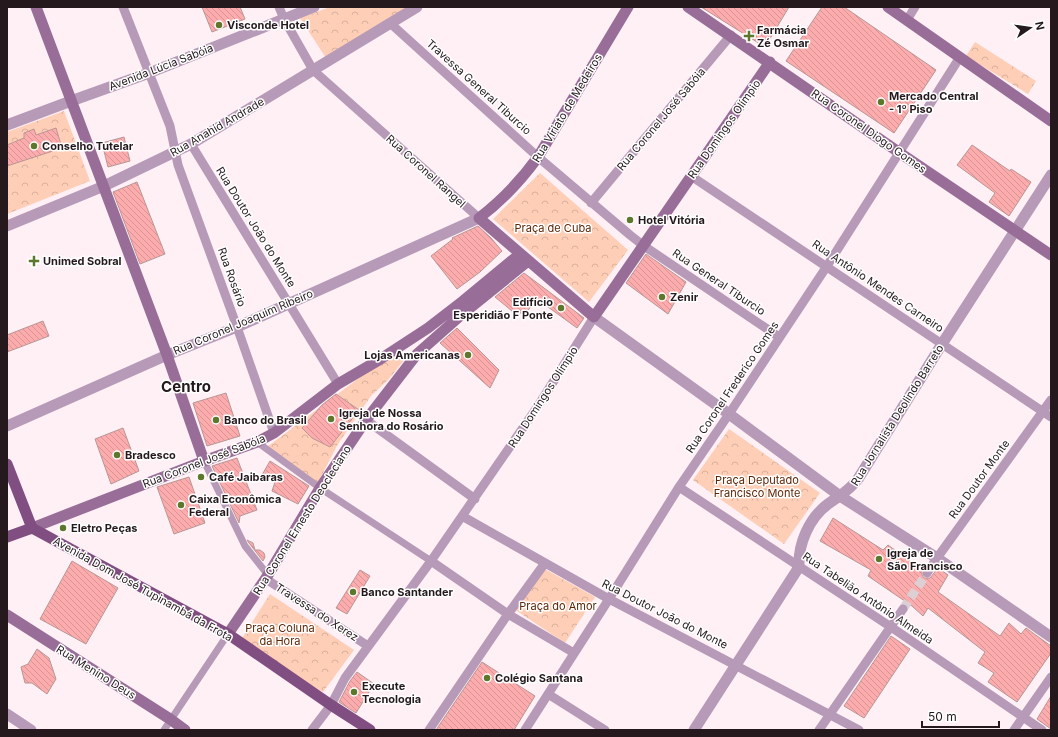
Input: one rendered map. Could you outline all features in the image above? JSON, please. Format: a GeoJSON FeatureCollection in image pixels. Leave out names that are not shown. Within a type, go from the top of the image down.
{"type":"FeatureCollection","features":[{"type":"Feature","properties":{"kind":"main road"},"geometry":{"type":"LineString","coordinates":[[36,7],[167,354],[204,461]]}},
{"type":"Feature","properties":{"kind":"main road","name":"Rua Viriato de Medeiros"},"geometry":{"type":"LineString","coordinates":[[479,218],[490,211],[538,158],[628,7]]}},
{"type":"Feature","properties":{"kind":"main road","name":"Rua Coronel Diogo Gomes"},"geometry":{"type":"LineString","coordinates":[[688,7],[1051,255]]}},
{"type":"Feature","properties":{"kind":"main road"},"geometry":{"type":"LineString","coordinates":[[888,7],[1051,121]]}},
{"type":"Feature","properties":{"kind":"main road","name":"Rua Domingos Olímpio"},"geometry":{"type":"LineString","coordinates":[[594,317],[770,62]]}},
{"type":"Feature","properties":{"kind":"main road","name":"Rua Coronel Rangel"},"geometry":{"type":"LineString","coordinates":[[479,218],[594,317]]}},
{"type":"Feature","properties":{"kind":"main road","name":"Rua Coronel José Sabóia"},"geometry":{"type":"LineString","coordinates":[[7,537],[257,442],[274,433],[338,384],[379,360],[428,328],[524,257]]}},
{"type":"Feature","properties":{"kind":"main road","name":"Rua Coronel Ernesto Deocleciano"},"geometry":{"type":"LineString","coordinates":[[228,634],[267,577],[320,488],[366,420],[417,354],[524,257]]}},
{"type":"Feature","properties":{"kind":"main road"},"geometry":{"type":"LineString","coordinates":[[7,464],[32,528]]}},
{"type":"Feature","properties":{"kind":"main road","name":"Avenida Dom José Tupinambá da Frota"},"geometry":{"type":"LineString","coordinates":[[32,528],[228,634],[370,730]]}},
{"type":"Feature","properties":{"kind":"main road","name":"Rua Menino Deus"},"geometry":{"type":"LineString","coordinates":[[7,615],[170,719],[184,730]]}},
{"type":"Feature","properties":{"kind":"street","name":"Rua Rosário"},"geometry":{"type":"LineString","coordinates":[[123,7],[170,126],[178,165],[237,326],[274,433]]}},
{"type":"Feature","properties":{"kind":"street","name":"Rua Coronel Rangel"},"geometry":{"type":"LineString","coordinates":[[279,7],[284,19],[313,70],[479,218]]}},
{"type":"Feature","properties":{"kind":"street","name":"Avenida Lúcia Sabóia"},"geometry":{"type":"LineString","coordinates":[[7,125],[149,73],[314,7]]}},
{"type":"Feature","properties":{"kind":"street","name":"Rua Anahid Andrade"},"geometry":{"type":"LineString","coordinates":[[7,226],[104,186],[191,144],[417,7]]}},
{"type":"Feature","properties":{"kind":"street"},"geometry":{"type":"LineString","coordinates":[[907,20],[915,7]]}},
{"type":"Feature","properties":{"kind":"street","name":"Travessa General Tiburcio"},"geometry":{"type":"LineString","coordinates":[[390,23],[538,158],[644,246]]}},
{"type":"Feature","properties":{"kind":"street","name":"Rua Coronel José Sabóia"},"geometry":{"type":"LineString","coordinates":[[591,202],[731,35]]}},
{"type":"Feature","properties":{"kind":"street","name":"Rua Coronel Frederico Gomes"},"geometry":{"type":"LineString","coordinates":[[525,730],[679,487],[780,338],[900,153],[960,57]]}},
{"type":"Feature","properties":{"kind":"street","name":"Rua Doutor João do Monte"},"geometry":{"type":"LineString","coordinates":[[191,144],[338,384]]}},
{"type":"Feature","properties":{"kind":"street","name":"Rua Jornalista Deolindo Barreto"},"geometry":{"type":"LineString","coordinates":[[694,730],[799,567],[798,555],[803,539],[818,513],[851,489],[858,479],[942,344],[1051,175]]}},
{"type":"Feature","properties":{"kind":"street","name":"Rua Antônio Mendes Carneiro"},"geometry":{"type":"LineString","coordinates":[[691,176],[1051,417]]}},
{"type":"Feature","properties":{"kind":"street","name":"Rua Coronel Joaquim Ribeiro"},"geometry":{"type":"LineString","coordinates":[[7,426],[167,354],[237,326],[479,218]]}},
{"type":"Feature","properties":{"kind":"street","name":"Rua General Tiburcio"},"geometry":{"type":"LineString","coordinates":[[644,246],[780,338]]}},
{"type":"Feature","properties":{"kind":"street"},"geometry":{"type":"LineString","coordinates":[[594,317],[840,496],[937,558],[1051,637]]}},
{"type":"Feature","properties":{"kind":"street","name":"Rua Domingos Olímpio"},"geometry":{"type":"LineString","coordinates":[[312,730],[331,705],[338,690],[368,646],[475,499],[538,406],[594,317]]}},
{"type":"Feature","properties":{"kind":"street","name":"Rua Doutor Monte"},"geometry":{"type":"LineString","coordinates":[[927,573],[1051,400]]}},
{"type":"Feature","properties":{"kind":"street"},"geometry":{"type":"LineString","coordinates":[[366,420],[475,499]]}},
{"type":"Feature","properties":{"kind":"street"},"geometry":{"type":"LineString","coordinates":[[257,442],[320,488],[431,560],[508,614],[574,653]]}},
{"type":"Feature","properties":{"kind":"street"},"geometry":{"type":"LineString","coordinates":[[204,461],[245,546],[267,577]]}},
{"type":"Feature","properties":{"kind":"street","name":"Rua Tabelião Antônio Almeida"},"geometry":{"type":"LineString","coordinates":[[679,487],[891,627],[1042,730]]}},
{"type":"Feature","properties":{"kind":"street","name":"Rua Doutor João do Monte"},"geometry":{"type":"LineString","coordinates":[[462,516],[609,599],[736,664],[859,730]]}},
{"type":"Feature","properties":{"kind":"street"},"geometry":{"type":"LineString","coordinates":[[429,730],[508,614],[545,563]]}},
{"type":"Feature","properties":{"kind":"street","name":"Travessa do Xerez"},"geometry":{"type":"LineString","coordinates":[[267,577],[368,646]]}},
{"type":"Feature","properties":{"kind":"street"},"geometry":{"type":"LineString","coordinates":[[819,730],[903,609]]}},
{"type":"Feature","properties":{"kind":"street","name":"Rua Coronel Ernesto Deocleciano"},"geometry":{"type":"LineString","coordinates":[[164,730],[228,634]]}},
{"type":"Feature","properties":{"kind":"street"},"geometry":{"type":"LineString","coordinates":[[1014,730],[1051,677]]}},
{"type":"Feature","properties":{"kind":"street"},"geometry":{"type":"LineString","coordinates":[[548,694],[605,730]]}},
{"type":"Feature","properties":{"kind":"street"},"geometry":{"type":"LineString","coordinates":[[7,714],[31,730]]}},
{"type":"Feature","properties":{"kind":"green space"},"geometry":{"type":"Polygon","coordinates":[[[330,7],[407,7],[326,58],[300,18],[330,7]]]}},
{"type":"Feature","properties":{"kind":"green space"},"geometry":{"type":"Polygon","coordinates":[[[975,42],[1036,81],[1028,94],[966,56],[975,42]]]}},
{"type":"Feature","properties":{"kind":"green space"},"geometry":{"type":"Polygon","coordinates":[[[64,111],[90,181],[7,214],[7,132],[64,111]]]}},
{"type":"Feature","properties":{"kind":"green space","name":"Praça de Cuba"},"geometry":{"type":"Polygon","coordinates":[[[540,173],[628,250],[589,302],[493,219],[540,173]]]}},
{"type":"Feature","properties":{"kind":"green space"},"geometry":{"type":"Polygon","coordinates":[[[398,354],[405,359],[388,380],[371,396],[338,444],[315,488],[263,450],[363,375],[398,354]]]}},
{"type":"Feature","properties":{"kind":"green space","name":"Praça Deputado Francisco Monte"},"geometry":{"type":"Polygon","coordinates":[[[729,429],[820,493],[784,544],[693,480],[729,429]]]}},
{"type":"Feature","properties":{"kind":"green space","name":"Praça do Amor"},"geometry":{"type":"Polygon","coordinates":[[[543,568],[595,597],[565,643],[514,609],[543,568]]]}},
{"type":"Feature","properties":{"kind":"green space","name":"Praça Coluna da Hora"},"geometry":{"type":"Polygon","coordinates":[[[270,594],[354,650],[323,692],[239,643],[270,594]]]}},
{"type":"Feature","properties":{"kind":"building","name":"Visconde Hotel"},"geometry":{"type":"Polygon","coordinates":[[[202,7],[240,7],[245,19],[212,32],[202,7]]]}},
{"type":"Feature","properties":{"kind":"building"},"geometry":{"type":"Polygon","coordinates":[[[701,7],[789,7],[765,47],[701,7]]]}},
{"type":"Feature","properties":{"kind":"building","name":"Mercado Central - 1º Piso"},"geometry":{"type":"Polygon","coordinates":[[[822,7],[844,7],[936,70],[894,133],[786,61],[822,7]]]}},
{"type":"Feature","properties":{"kind":"building","name":"Conselho Tutelar"},"geometry":{"type":"Polygon","coordinates":[[[56,128],[62,148],[7,166],[7,145],[24,138],[24,133],[34,129],[36,135],[56,128]]]}},
{"type":"Feature","properties":{"kind":"building"},"geometry":{"type":"Polygon","coordinates":[[[124,137],[130,161],[108,167],[102,143],[124,137]]]}},
{"type":"Feature","properties":{"kind":"building"},"geometry":{"type":"Polygon","coordinates":[[[972,145],[1010,171],[1011,169],[1031,182],[1009,216],[989,202],[995,193],[957,165],[972,145]]]}},
{"type":"Feature","properties":{"kind":"building"},"geometry":{"type":"Polygon","coordinates":[[[137,182],[165,254],[140,264],[113,192],[137,182]]]}},
{"type":"Feature","properties":{"kind":"building"},"geometry":{"type":"Polygon","coordinates":[[[478,226],[502,251],[480,272],[457,289],[431,256],[453,239],[452,238],[478,226]]]}},
{"type":"Feature","properties":{"kind":"building","name":"Zenir"},"geometry":{"type":"Polygon","coordinates":[[[646,254],[686,282],[668,314],[626,283],[646,254]]]}},
{"type":"Feature","properties":{"kind":"building"},"geometry":{"type":"Polygon","coordinates":[[[524,273],[584,318],[577,328],[537,299],[525,314],[512,311],[495,297],[524,273]]]}},
{"type":"Feature","properties":{"kind":"building"},"geometry":{"type":"Polygon","coordinates":[[[43,321],[49,336],[7,352],[7,335],[43,321]]]}},
{"type":"Feature","properties":{"kind":"building","name":"Lojas Americanas"},"geometry":{"type":"Polygon","coordinates":[[[457,328],[499,370],[490,388],[440,343],[457,328]]]}},
{"type":"Feature","properties":{"kind":"building","name":"Banco do Brasil"},"geometry":{"type":"Polygon","coordinates":[[[226,393],[240,436],[207,446],[193,403],[226,393]]]}},
{"type":"Feature","properties":{"kind":"building","name":"Igreja de Nossa Senhora do Rosário"},"geometry":{"type":"Polygon","coordinates":[[[336,394],[359,410],[330,447],[312,438],[302,428],[322,405],[336,394]]]}},
{"type":"Feature","properties":{"kind":"building","name":"Bradesco"},"geometry":{"type":"Polygon","coordinates":[[[123,428],[139,471],[111,484],[95,439],[123,428]]]}},
{"type":"Feature","properties":{"kind":"building"},"geometry":{"type":"Polygon","coordinates":[[[237,458],[257,510],[240,516],[239,523],[212,466],[237,458]]]}},
{"type":"Feature","properties":{"kind":"building"},"geometry":{"type":"Polygon","coordinates":[[[270,461],[309,486],[298,504],[272,491],[275,482],[262,475],[270,461]]]}},
{"type":"Feature","properties":{"kind":"building","name":"Caixa Econômica Federal"},"geometry":{"type":"Polygon","coordinates":[[[189,477],[205,523],[174,534],[157,487],[189,477]]]}},
{"type":"Feature","properties":{"kind":"building"},"geometry":{"type":"Polygon","coordinates":[[[833,518],[883,550],[888,545],[922,570],[922,575],[924,578],[930,578],[938,568],[948,575],[938,592],[1000,636],[1009,623],[1021,634],[1026,628],[1051,646],[1051,653],[1017,702],[988,682],[994,673],[978,663],[985,652],[928,608],[923,616],[912,606],[868,576],[871,570],[820,541],[833,518]]]}},
{"type":"Feature","properties":{"kind":"building"},"geometry":{"type":"Polygon","coordinates":[[[247,540],[253,543],[255,550],[260,550],[264,553],[265,557],[263,561],[249,543],[247,540]]]}},
{"type":"Feature","properties":{"kind":"building"},"geometry":{"type":"Polygon","coordinates":[[[72,561],[118,588],[86,644],[40,619],[72,561]]]}},
{"type":"Feature","properties":{"kind":"building","name":"Banco Santander"},"geometry":{"type":"Polygon","coordinates":[[[360,570],[370,576],[347,614],[336,608],[360,570]]]}},
{"type":"Feature","properties":{"kind":"building"},"geometry":{"type":"Polygon","coordinates":[[[891,636],[910,649],[864,718],[844,706],[891,636]]]}},
{"type":"Feature","properties":{"kind":"building"},"geometry":{"type":"Polygon","coordinates":[[[37,649],[49,658],[56,679],[47,694],[32,683],[25,683],[21,667],[28,664],[37,649]]]}},
{"type":"Feature","properties":{"kind":"building","name":"Colégio Santana"},"geometry":{"type":"Polygon","coordinates":[[[482,662],[535,696],[514,730],[436,730],[482,662]]]}},
{"type":"Feature","properties":{"kind":"building","name":"Execute Tecnologia"},"geometry":{"type":"Polygon","coordinates":[[[357,672],[374,684],[356,713],[339,702],[350,681],[357,672]]]}},
{"type":"Feature","properties":{"kind":"building"},"geometry":{"type":"Polygon","coordinates":[[[1051,696],[1051,729],[1037,719],[1051,696]]]}},
{"type":"Feature","properties":{"kind":"tunnel"},"geometry":{"type":"LineString","coordinates":[[903,609],[927,573]]}},
{"type":"Feature","properties":{"kind":"place","name":"Visconde Hotel"},"geometry":{"type":"Point","coordinates":[219,25]}},
{"type":"Feature","properties":{"kind":"place","name":"Farmácia Zé Osmar"},"geometry":{"type":"Point","coordinates":[749,36]}},
{"type":"Feature","properties":{"kind":"place","name":"Mercado Central - 1º Piso"},"geometry":{"type":"Point","coordinates":[881,102]}},
{"type":"Feature","properties":{"kind":"place","name":"Conselho Tutelar"},"geometry":{"type":"Point","coordinates":[34,146]}},
{"type":"Feature","properties":{"kind":"place","name":"Hotel Vitória"},"geometry":{"type":"Point","coordinates":[630,220]}},
{"type":"Feature","properties":{"kind":"place","name":"Unimed Sobral"},"geometry":{"type":"Point","coordinates":[34,261]}},
{"type":"Feature","properties":{"kind":"place","name":"Zenir"},"geometry":{"type":"Point","coordinates":[662,297]}},
{"type":"Feature","properties":{"kind":"place","name":"Edifício Esperidião F Ponte"},"geometry":{"type":"Point","coordinates":[561,308]}},
{"type":"Feature","properties":{"kind":"place","name":"Lojas Americanas"},"geometry":{"type":"Point","coordinates":[468,355]}},
{"type":"Feature","properties":{"kind":"place","name":"Igreja de Nossa Senhora do Rosário"},"geometry":{"type":"Point","coordinates":[331,419]}},
{"type":"Feature","properties":{"kind":"place","name":"Banco do Brasil"},"geometry":{"type":"Point","coordinates":[216,420]}},
{"type":"Feature","properties":{"kind":"place","name":"Bradesco"},"geometry":{"type":"Point","coordinates":[117,455]}},
{"type":"Feature","properties":{"kind":"place","name":"Café Jaibaras"},"geometry":{"type":"Point","coordinates":[201,477]}},
{"type":"Feature","properties":{"kind":"place","name":"Caixa Econômica Federal"},"geometry":{"type":"Point","coordinates":[181,505]}},
{"type":"Feature","properties":{"kind":"place","name":"Eletro Peças"},"geometry":{"type":"Point","coordinates":[63,528]}},
{"type":"Feature","properties":{"kind":"place","name":"Igreja de São Francisco"},"geometry":{"type":"Point","coordinates":[879,559]}},
{"type":"Feature","properties":{"kind":"place","name":"Banco Santander"},"geometry":{"type":"Point","coordinates":[353,592]}},
{"type":"Feature","properties":{"kind":"place","name":"Colégio Santana"},"geometry":{"type":"Point","coordinates":[487,678]}},
{"type":"Feature","properties":{"kind":"place","name":"Execute Tecnologia"},"geometry":{"type":"Point","coordinates":[354,692]}},
{"type":"Feature","properties":{"kind":"district","name":"Centro"},"geometry":{"type":"Point","coordinates":[186,387]}}]}
